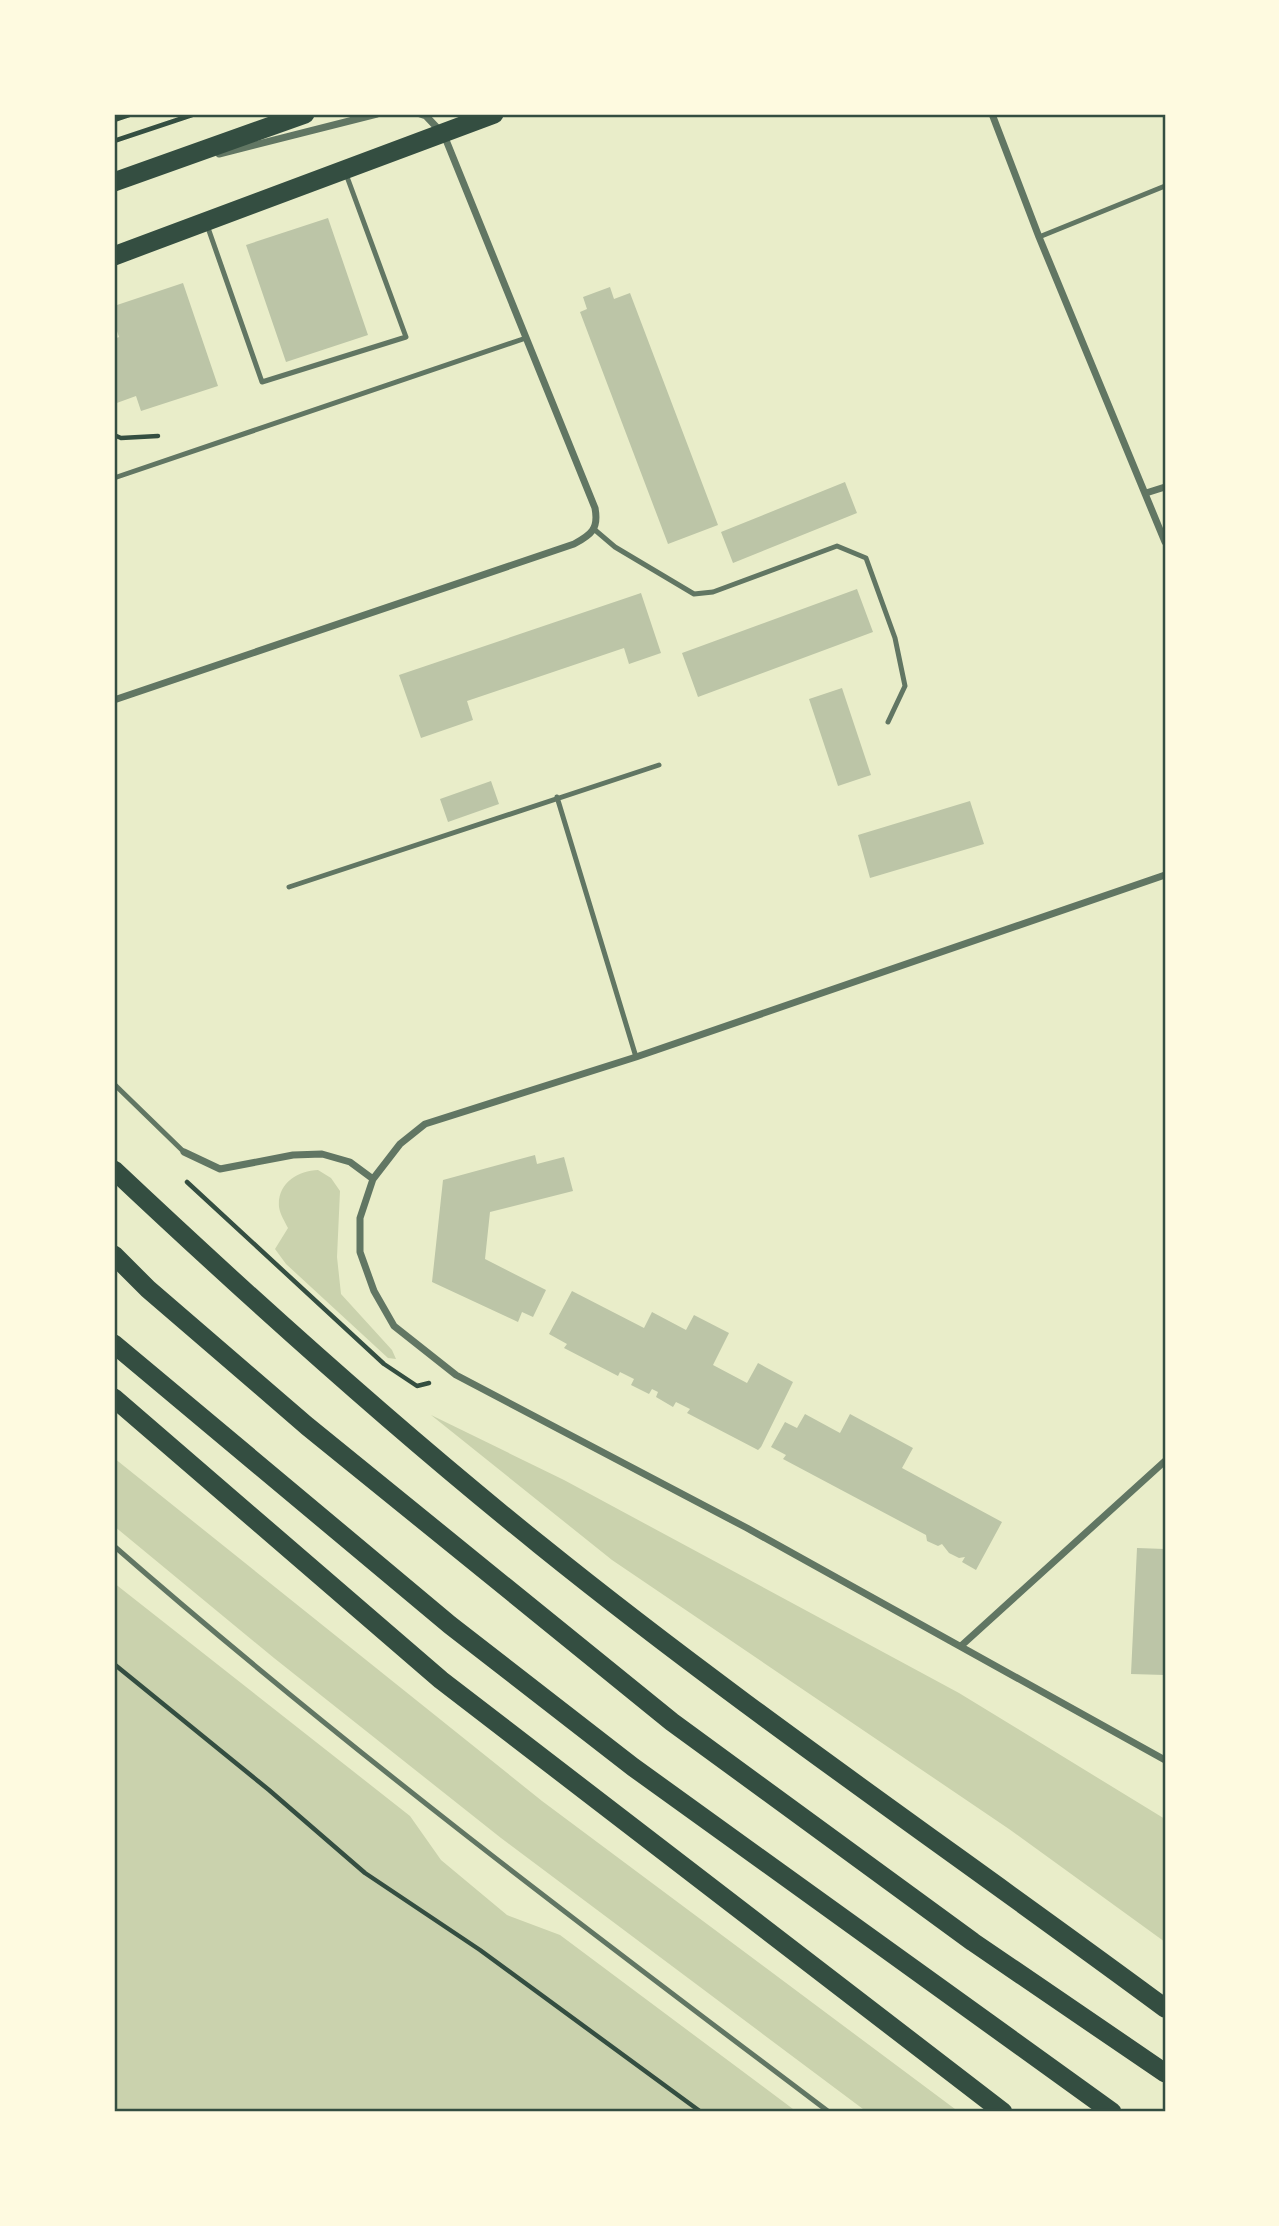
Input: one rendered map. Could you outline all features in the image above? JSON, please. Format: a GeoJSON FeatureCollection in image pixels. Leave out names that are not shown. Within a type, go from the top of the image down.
{"type":"FeatureCollection","features":[{"type":"Feature","properties":{"kind":"highway"},"geometry":{"type":"LineString","coordinates":[[117,181],[305,114]]}},
{"type":"Feature","properties":{"kind":"highway"},"geometry":{"type":"LineString","coordinates":[[114,256],[444,135],[494,114]]}},
{"type":"Feature","properties":{"kind":"highway"},"geometry":{"type":"LineString","coordinates":[[114,1170],[223,1272],[354,1388],[541,1546],[769,1719],[1165,2008]]}},
{"type":"Feature","properties":{"kind":"highway"},"geometry":{"type":"LineString","coordinates":[[114,1255],[148,1289],[307,1426],[672,1722],[973,1942],[1165,2073]]}},
{"type":"Feature","properties":{"kind":"highway"},"geometry":{"type":"LineString","coordinates":[[114,1344],[450,1625],[633,1767],[1112,2112]]}},
{"type":"Feature","properties":{"kind":"highway"},"geometry":{"type":"LineString","coordinates":[[114,1398],[441,1681],[1003,2112]]}},
{"type":"Feature","properties":{"kind":"street"},"geometry":{"type":"LineString","coordinates":[[117,181],[377,114]]}},
{"type":"Feature","properties":{"kind":"street"},"geometry":{"type":"LineString","coordinates":[[114,700],[574,544],[595,530],[598,521],[596,508],[444,135],[426,116],[420,114]]}},
{"type":"Feature","properties":{"kind":"street"},"geometry":{"type":"LineString","coordinates":[[992,114],[1039,237],[1165,542]]}},
{"type":"Feature","properties":{"kind":"street"},"geometry":{"type":"LineString","coordinates":[[1146,493],[1165,486]]}},
{"type":"Feature","properties":{"kind":"street"},"geometry":{"type":"LineString","coordinates":[[1165,875],[636,1058],[458,1111],[425,1124],[400,1144],[373,1179],[360,1218],[360,1252],[374,1291],[394,1326],[456,1375],[747,1528],[1165,1760]]}},
{"type":"Feature","properties":{"kind":"street"},"geometry":{"type":"LineString","coordinates":[[184,1152],[220,1169],[293,1154],[322,1154],[350,1162],[373,1179]]}},
{"type":"Feature","properties":{"kind":"street"},"geometry":{"type":"LineString","coordinates":[[961,1646],[1165,1461]]}},
{"type":"Feature","properties":{"kind":"lane"},"geometry":{"type":"LineString","coordinates":[[206,222],[262,382],[406,337],[344,172]]}},
{"type":"Feature","properties":{"kind":"lane"},"geometry":{"type":"LineString","coordinates":[[1039,237],[1165,186]]}},
{"type":"Feature","properties":{"kind":"lane"},"geometry":{"type":"LineString","coordinates":[[114,478],[526,338]]}},
{"type":"Feature","properties":{"kind":"lane"},"geometry":{"type":"LineString","coordinates":[[595,530],[615,547],[694,594],[713,592],[837,546],[866,558],[895,638],[905,686],[888,722]]}},
{"type":"Feature","properties":{"kind":"lane"},"geometry":{"type":"LineString","coordinates":[[289,887],[659,765]]}},
{"type":"Feature","properties":{"kind":"lane"},"geometry":{"type":"LineString","coordinates":[[557,797],[636,1058]]}},
{"type":"Feature","properties":{"kind":"lane"},"geometry":{"type":"LineString","coordinates":[[114,1084],[184,1152]]}},
{"type":"Feature","properties":{"kind":"lane"},"geometry":{"type":"LineString","coordinates":[[114,1546],[212,1631],[553,1904],[829,2112]]}},
{"type":"Feature","properties":{"kind":"path"},"geometry":{"type":"LineString","coordinates":[[114,120],[132,114]]}},
{"type":"Feature","properties":{"kind":"path"},"geometry":{"type":"LineString","coordinates":[[114,141],[195,114]]}},
{"type":"Feature","properties":{"kind":"path"},"geometry":{"type":"LineString","coordinates":[[114,439],[121,438]]}},
{"type":"Feature","properties":{"kind":"path"},"geometry":{"type":"LineString","coordinates":[[182,1175],[196,1193],[384,1364],[417,1386],[456,1375]]}},
{"type":"Feature","properties":{"kind":"path"},"geometry":{"type":"LineString","coordinates":[[114,1664],[269,1790],[365,1873],[480,1950],[702,2112]]}},
{"type":"Feature","properties":{"kind":"green space"},"geometry":{"type":"Polygon","coordinates":[[[318,1170],[331,1178],[340,1191],[337,1257],[341,1294],[392,1350],[396,1359],[388,1358],[286,1264],[275,1249],[288,1228],[279,1207],[281,1191],[296,1176],[318,1170]]]}},
{"type":"Feature","properties":{"kind":"green space"},"geometry":{"type":"Polygon","coordinates":[[[431,1415],[564,1480],[959,1693],[1165,1819],[1165,1942],[1009,1829],[612,1560],[431,1415]]]}},
{"type":"Feature","properties":{"kind":"green space"},"geometry":{"type":"Polygon","coordinates":[[[114,1458],[542,1801],[959,2112],[867,2112],[501,1838],[274,1658],[114,1526],[114,1458]]]}},
{"type":"Feature","properties":{"kind":"green space"},"geometry":{"type":"Polygon","coordinates":[[[114,1583],[410,1816],[441,1860],[507,1915],[560,1935],[797,2112],[114,2112],[114,1583]]]}},
{"type":"Feature","properties":{"kind":"building"},"geometry":{"type":"Polygon","coordinates":[[[328,218],[368,335],[286,362],[246,245],[328,218]]]}},
{"type":"Feature","properties":{"kind":"building"},"geometry":{"type":"Polygon","coordinates":[[[183,283],[218,386],[141,411],[136,396],[114,404],[114,339],[119,337],[114,322],[114,306],[183,283]]]}},
{"type":"Feature","properties":{"kind":"building"},"geometry":{"type":"Polygon","coordinates":[[[610,287],[614,299],[630,293],[718,525],[668,544],[580,312],[587,309],[583,297],[610,287]]]}},
{"type":"Feature","properties":{"kind":"building"},"geometry":{"type":"Polygon","coordinates":[[[845,482],[857,513],[733,563],[721,532],[845,482]]]}},
{"type":"Feature","properties":{"kind":"building"},"geometry":{"type":"Polygon","coordinates":[[[857,589],[873,632],[698,697],[682,653],[857,589]]]}},
{"type":"Feature","properties":{"kind":"building"},"geometry":{"type":"Polygon","coordinates":[[[641,593],[661,653],[629,664],[624,648],[467,701],[473,720],[421,738],[399,675],[641,593]]]}},
{"type":"Feature","properties":{"kind":"building"},"geometry":{"type":"Polygon","coordinates":[[[842,688],[871,775],[838,786],[809,699],[842,688]]]}},
{"type":"Feature","properties":{"kind":"building"},"geometry":{"type":"Polygon","coordinates":[[[491,781],[499,804],[448,822],[440,799],[491,781]]]}},
{"type":"Feature","properties":{"kind":"building"},"geometry":{"type":"Polygon","coordinates":[[[970,801],[984,844],[870,878],[858,835],[970,801]]]}},
{"type":"Feature","properties":{"kind":"building"},"geometry":{"type":"Polygon","coordinates":[[[535,1155],[537,1164],[564,1157],[573,1191],[490,1212],[485,1259],[546,1290],[533,1317],[522,1312],[518,1322],[432,1282],[443,1180],[535,1155]]]}},
{"type":"Feature","properties":{"kind":"building"},"geometry":{"type":"Polygon","coordinates":[[[572,1291],[644,1328],[652,1312],[686,1330],[694,1315],[729,1333],[713,1365],[747,1383],[758,1363],[793,1382],[761,1447],[758,1450],[687,1413],[690,1409],[676,1402],[673,1407],[656,1397],[658,1392],[652,1389],[649,1394],[631,1385],[634,1379],[620,1372],[618,1376],[564,1348],[567,1344],[549,1334],[572,1291]]]}},
{"type":"Feature","properties":{"kind":"building"},"geometry":{"type":"Polygon","coordinates":[[[805,1414],[840,1433],[850,1414],[913,1448],[902,1468],[1002,1522],[976,1570],[962,1562],[965,1557],[959,1558],[949,1553],[942,1544],[938,1546],[927,1541],[926,1535],[783,1459],[786,1455],[771,1447],[785,1422],[797,1428],[805,1414]]]}},
{"type":"Feature","properties":{"kind":"building"},"geometry":{"type":"Polygon","coordinates":[[[1137,1548],[1165,1549],[1165,1675],[1131,1674],[1137,1548]]]}}]}
